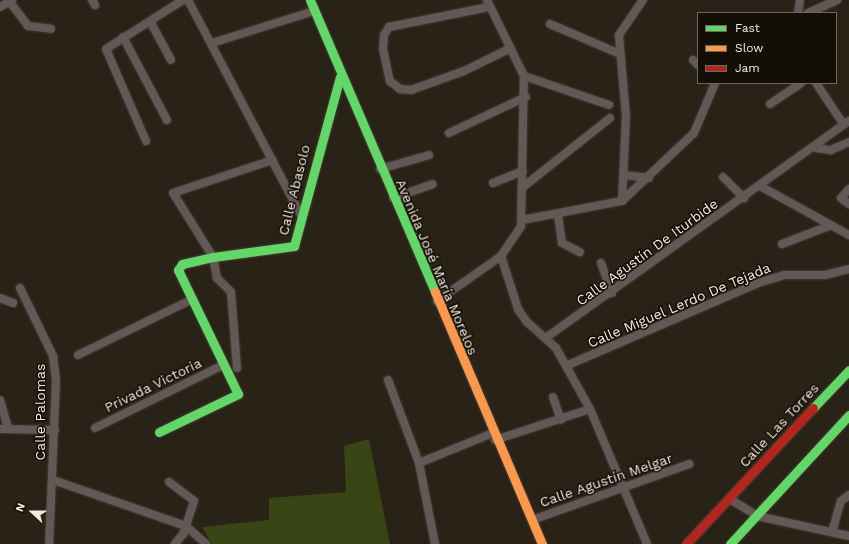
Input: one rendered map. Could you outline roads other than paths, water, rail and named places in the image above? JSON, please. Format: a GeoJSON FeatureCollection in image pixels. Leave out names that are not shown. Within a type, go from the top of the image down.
{"type":"FeatureCollection","features":[{"type":"Feature","properties":{"kind":"street"},"geometry":{"type":"LineString","coordinates":[[146,141],[106,49],[183,0]]}},
{"type":"Feature","properties":{"kind":"street"},"geometry":{"type":"LineString","coordinates":[[188,0],[212,43],[301,215]]}},
{"type":"Feature","properties":{"kind":"street","name":"Avenida José María Morelos"},"geometry":{"type":"LineString","coordinates":[[310,0],[340,77],[494,437],[542,544]]}},
{"type":"Feature","properties":{"kind":"street"},"geometry":{"type":"LineString","coordinates":[[622,201],[626,117],[620,54],[620,30],[643,0]]}},
{"type":"Feature","properties":{"kind":"street"},"geometry":{"type":"LineString","coordinates":[[810,12],[838,0]]}},
{"type":"Feature","properties":{"kind":"street"},"geometry":{"type":"LineString","coordinates":[[0,7],[11,1],[28,26],[51,29]]}},
{"type":"Feature","properties":{"kind":"street"},"geometry":{"type":"LineString","coordinates":[[437,301],[501,256],[515,240],[522,220],[526,97],[524,76],[511,48],[488,3],[457,16],[392,25],[383,42],[390,81],[400,90],[411,90],[464,71],[511,48]]}},
{"type":"Feature","properties":{"kind":"street"},"geometry":{"type":"LineString","coordinates":[[212,43],[314,11]]}},
{"type":"Feature","properties":{"kind":"street"},"geometry":{"type":"LineString","coordinates":[[150,21],[171,60]]}},
{"type":"Feature","properties":{"kind":"street"},"geometry":{"type":"LineString","coordinates":[[550,24],[620,54]]}},
{"type":"Feature","properties":{"kind":"street"},"geometry":{"type":"LineString","coordinates":[[123,37],[167,120]]}},
{"type":"Feature","properties":{"kind":"street"},"geometry":{"type":"LineString","coordinates":[[524,76],[608,106]]}},
{"type":"Feature","properties":{"kind":"street","name":"Calle Abasolo"},"geometry":{"type":"LineString","coordinates":[[191,300],[178,270],[182,264],[212,256],[291,249],[298,237],[301,215],[340,77]]}},
{"type":"Feature","properties":{"kind":"street"},"geometry":{"type":"LineString","coordinates":[[522,220],[558,215],[622,201],[649,178],[694,132],[715,84]]}},
{"type":"Feature","properties":{"kind":"street"},"geometry":{"type":"LineString","coordinates":[[770,104],[800,84]]}},
{"type":"Feature","properties":{"kind":"street"},"geometry":{"type":"LineString","coordinates":[[817,84],[846,123]]}},
{"type":"Feature","properties":{"kind":"street"},"geometry":{"type":"LineString","coordinates":[[449,133],[526,97]]}},
{"type":"Feature","properties":{"kind":"street"},"geometry":{"type":"LineString","coordinates":[[523,187],[610,118]]}},
{"type":"Feature","properties":{"kind":"street","name":"Calle Agustín De Iturbide"},"geometry":{"type":"LineString","coordinates":[[547,336],[612,293],[760,186],[816,148],[846,123]]}},
{"type":"Feature","properties":{"kind":"street"},"geometry":{"type":"LineString","coordinates":[[816,148],[831,150],[849,142]]}},
{"type":"Feature","properties":{"kind":"street"},"geometry":{"type":"LineString","coordinates":[[380,169],[429,155]]}},
{"type":"Feature","properties":{"kind":"street"},"geometry":{"type":"LineString","coordinates":[[237,368],[231,292],[217,278],[212,256],[174,193],[273,160]]}},
{"type":"Feature","properties":{"kind":"street"},"geometry":{"type":"LineString","coordinates":[[493,183],[523,171]]}},
{"type":"Feature","properties":{"kind":"street"},"geometry":{"type":"LineString","coordinates":[[624,175],[649,178]]}},
{"type":"Feature","properties":{"kind":"street"},"geometry":{"type":"LineString","coordinates":[[723,177],[744,198]]}},
{"type":"Feature","properties":{"kind":"street"},"geometry":{"type":"LineString","coordinates":[[393,198],[433,184]]}},
{"type":"Feature","properties":{"kind":"street"},"geometry":{"type":"LineString","coordinates":[[760,186],[829,226],[849,235]]}},
{"type":"Feature","properties":{"kind":"street"},"geometry":{"type":"LineString","coordinates":[[849,189],[841,198],[849,204]]}},
{"type":"Feature","properties":{"kind":"street"},"geometry":{"type":"LineString","coordinates":[[558,215],[562,243],[580,252]]}},
{"type":"Feature","properties":{"kind":"street"},"geometry":{"type":"LineString","coordinates":[[782,244],[829,226]]}},
{"type":"Feature","properties":{"kind":"street"},"geometry":{"type":"LineString","coordinates":[[501,256],[518,309],[531,326],[547,336],[568,365],[590,408],[647,544]]}},
{"type":"Feature","properties":{"kind":"street"},"geometry":{"type":"LineString","coordinates":[[601,263],[612,293]]}},
{"type":"Feature","properties":{"kind":"street","name":"Calle Miguel Lerdo De Tejada"},"geometry":{"type":"LineString","coordinates":[[568,365],[758,283],[784,275],[831,274],[849,269]]}},
{"type":"Feature","properties":{"kind":"street","name":"Calle Palomas"},"geometry":{"type":"LineString","coordinates":[[20,288],[53,356],[55,430],[49,544]]}},
{"type":"Feature","properties":{"kind":"street"},"geometry":{"type":"LineString","coordinates":[[0,298],[13,303]]}},
{"type":"Feature","properties":{"kind":"street"},"geometry":{"type":"LineString","coordinates":[[78,356],[191,300],[237,397],[158,432]]}},
{"type":"Feature","properties":{"kind":"street","name":"Privada Victoria"},"geometry":{"type":"LineString","coordinates":[[95,428],[223,365]]}},
{"type":"Feature","properties":{"kind":"street","name":"Calle Las Torres"},"geometry":{"type":"LineString","coordinates":[[686,544],[730,499],[849,370]]}},
{"type":"Feature","properties":{"kind":"street"},"geometry":{"type":"LineString","coordinates":[[388,380],[419,463],[435,544]]}},
{"type":"Feature","properties":{"kind":"street"},"geometry":{"type":"LineString","coordinates":[[554,396],[560,420]]}},
{"type":"Feature","properties":{"kind":"street"},"geometry":{"type":"LineString","coordinates":[[0,400],[4,428],[55,430]]}},
{"type":"Feature","properties":{"kind":"street"},"geometry":{"type":"LineString","coordinates":[[419,463],[494,437],[560,420],[590,408]]}},
{"type":"Feature","properties":{"kind":"street"},"geometry":{"type":"LineString","coordinates":[[730,544],[849,415]]}},
{"type":"Feature","properties":{"kind":"street","name":"Calle Agustín Melgar"},"geometry":{"type":"LineString","coordinates":[[532,520],[625,489],[689,464]]}},
{"type":"Feature","properties":{"kind":"street"},"geometry":{"type":"LineString","coordinates":[[52,480],[186,526],[206,544]]}},
{"type":"Feature","properties":{"kind":"street"},"geometry":{"type":"LineString","coordinates":[[169,482],[193,497],[186,526],[174,544]]}},
{"type":"Feature","properties":{"kind":"street"},"geometry":{"type":"LineString","coordinates":[[832,532],[841,500],[849,495]]}},
{"type":"Feature","properties":{"kind":"street"},"geometry":{"type":"LineString","coordinates":[[730,499],[757,516],[849,536]]}}]}
